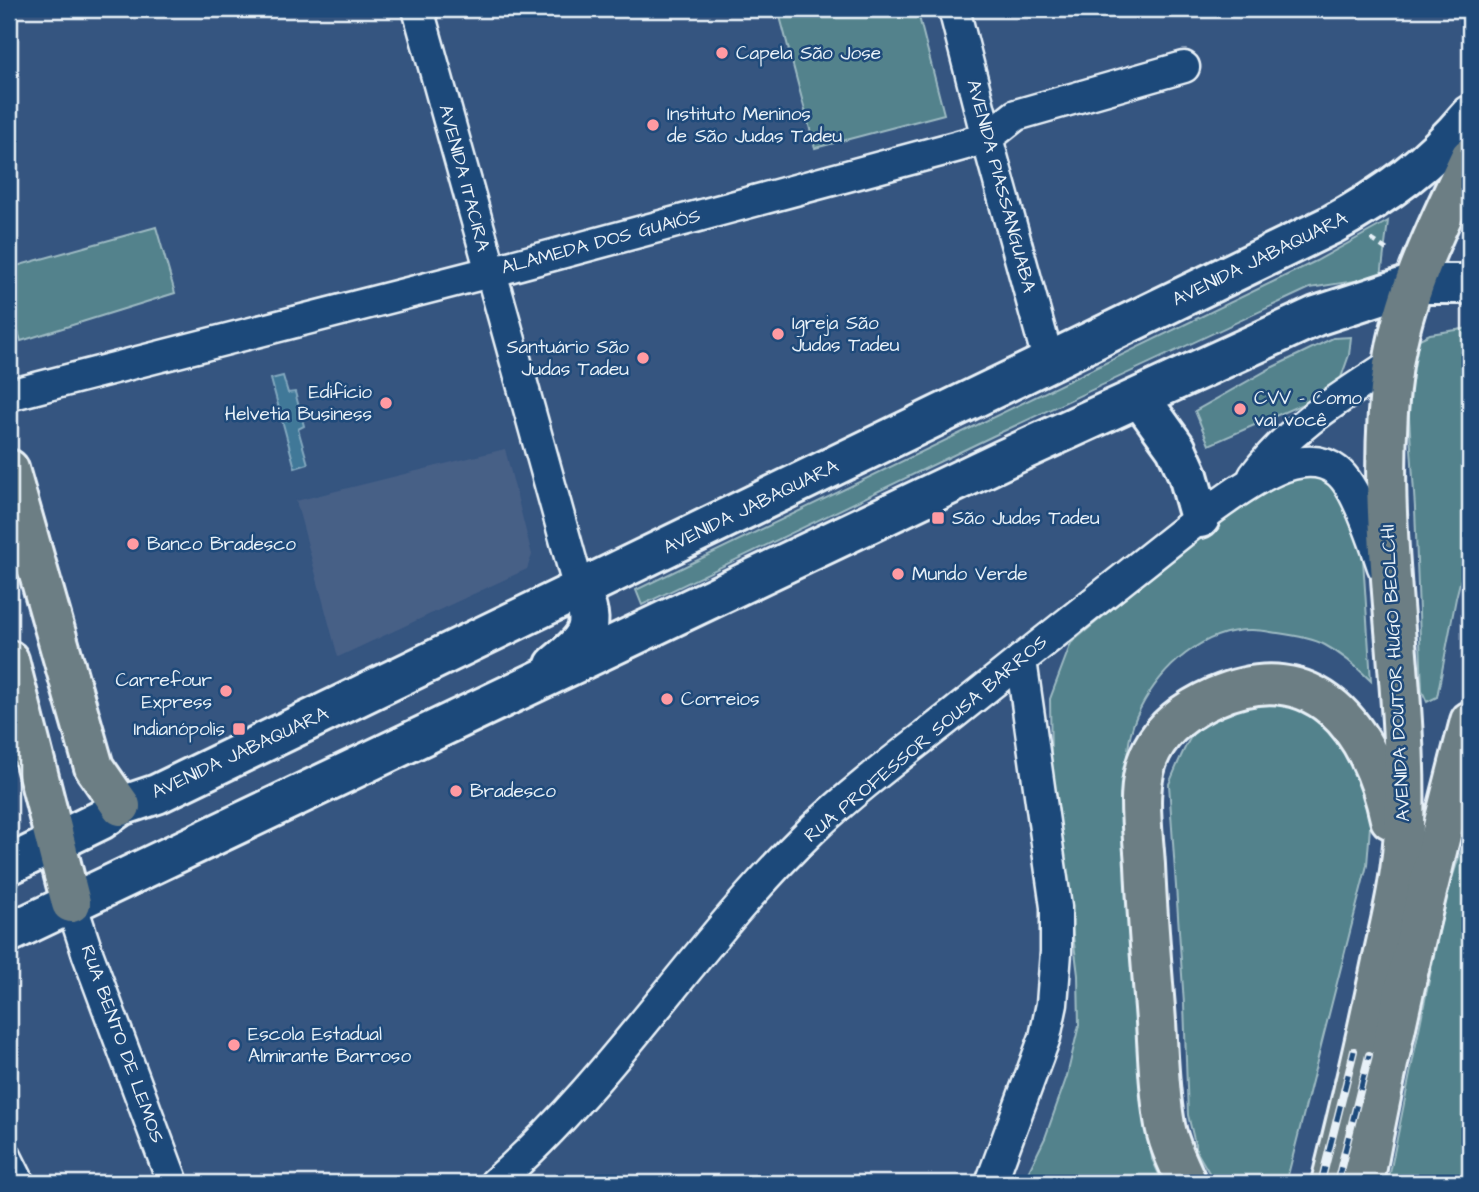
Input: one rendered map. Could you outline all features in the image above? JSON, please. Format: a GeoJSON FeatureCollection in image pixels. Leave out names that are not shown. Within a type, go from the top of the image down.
{"type":"FeatureCollection","features":[{"type":"Feature","properties":{"kind":"main road","name":"AVENIDA JABAQUARA"},"geometry":{"type":"LineString","coordinates":[[9,865],[101,820],[121,806],[157,794],[1331,225],[1374,202],[1405,179],[1446,144],[1470,115]]}},
{"type":"Feature","properties":{"kind":"main road"},"geometry":{"type":"LineString","coordinates":[[1414,284],[1470,157]]}},
{"type":"Feature","properties":{"kind":"main road"},"geometry":{"type":"LineString","coordinates":[[9,933],[1004,459],[1316,316],[1414,284],[1470,284]]}},
{"type":"Feature","properties":{"kind":"main road","name":"AVENIDA DOUTOR HUGO BEOLCHI"},"geometry":{"type":"LineString","coordinates":[[1364,1183],[1375,1056],[1400,879],[1404,825],[1400,694],[1386,488],[1387,432],[1393,363],[1414,284]]}},
{"type":"Feature","properties":{"kind":"main road"},"geometry":{"type":"LineString","coordinates":[[1140,398],[1176,448],[1188,475],[1200,518]]}},
{"type":"Feature","properties":{"kind":"main road"},"geometry":{"type":"LineString","coordinates":[[9,469],[94,766],[121,806]]}},
{"type":"Feature","properties":{"kind":"main road"},"geometry":{"type":"LineString","coordinates":[[538,680],[587,635],[589,616],[579,589]]}},
{"type":"Feature","properties":{"kind":"main road"},"geometry":{"type":"LineString","coordinates":[[9,660],[71,904]]}},
{"type":"Feature","properties":{"kind":"main road"},"geometry":{"type":"LineString","coordinates":[[1187,1183],[1173,1153],[1164,1120],[1147,924],[1142,805],[1143,777],[1152,751],[1171,725],[1197,705],[1260,683],[1299,687],[1335,707],[1357,733],[1375,768],[1387,805],[1400,879]]}},
{"type":"Feature","properties":{"kind":"main road","name":"AVENIDA DOUTOR HUGO BEOLCHI"},"geometry":{"type":"LineString","coordinates":[[1331,1183],[1375,1056],[1437,848],[1470,721]]}},
{"type":"Feature","properties":{"kind":"main road"},"geometry":{"type":"LineString","coordinates":[[1437,848],[1470,805]]}},
{"type":"Feature","properties":{"kind":"street","name":"AVENIDA ITACIRA"},"geometry":{"type":"LineString","coordinates":[[418,9],[579,589]]}},
{"type":"Feature","properties":{"kind":"street","name":"AVENIDA PIASSANGUABA"},"geometry":{"type":"LineString","coordinates":[[954,9],[1049,363]]}},
{"type":"Feature","properties":{"kind":"street","name":"ALAMEDA DOS GUAIÓS"},"geometry":{"type":"LineString","coordinates":[[9,396],[490,272],[987,138],[1016,115],[1184,67]]}},
{"type":"Feature","properties":{"kind":"street","name":"RUA PROFESSOR SOUSA BARROS"},"geometry":{"type":"LineString","coordinates":[[1247,485],[1261,466],[1295,431],[1393,363]]}},
{"type":"Feature","properties":{"kind":"street","name":"RUA PROFESSOR SOUSA BARROS"},"geometry":{"type":"LineString","coordinates":[[495,1183],[530,1152],[618,1056],[740,908],[813,829],[880,772],[1200,518],[1247,485],[1299,461],[1315,461],[1339,472],[1349,485],[1378,551],[1394,600]]}},
{"type":"Feature","properties":{"kind":"street"},"geometry":{"type":"LineString","coordinates":[[991,1183],[1045,1037],[1052,1004],[1056,951],[1056,907],[1021,660]]}},
{"type":"Feature","properties":{"kind":"street","name":"RUA BENTO DE LEMOS"},"geometry":{"type":"LineString","coordinates":[[71,904],[173,1183]]}},
{"type":"Feature","properties":{"kind":"lane"},"geometry":{"type":"LineString","coordinates":[[9,1147],[27,1183]]}},
{"type":"Feature","properties":{"kind":"path"},"geometry":{"type":"LineString","coordinates":[[1331,225],[1366,236],[1391,253],[1414,284]]}},
{"type":"Feature","properties":{"kind":"shaded area"},"geometry":{"type":"Polygon","coordinates":[[[283,376],[288,393],[295,392],[304,426],[298,429],[308,464],[295,468],[271,379],[283,376]]]}},
{"type":"Feature","properties":{"kind":"shaded area"},"geometry":{"type":"Polygon","coordinates":[[[505,449],[532,555],[527,569],[338,657],[296,501],[505,449]]]}},
{"type":"Feature","properties":{"kind":"green space"},"geometry":{"type":"Polygon","coordinates":[[[778,9],[917,9],[944,114],[815,148],[778,9]]]}},
{"type":"Feature","properties":{"kind":"green space"},"geometry":{"type":"Polygon","coordinates":[[[1388,221],[1381,277],[1310,288],[993,436],[642,605],[636,590],[1316,261],[1388,221]]]}},
{"type":"Feature","properties":{"kind":"green space"},"geometry":{"type":"Polygon","coordinates":[[[156,227],[175,293],[21,341],[9,304],[9,268],[156,227]]]}},
{"type":"Feature","properties":{"kind":"green space"},"geometry":{"type":"Polygon","coordinates":[[[1470,328],[1470,543],[1456,598],[1437,697],[1427,702],[1422,691],[1407,388],[1411,343],[1430,334],[1470,328]]]}},
{"type":"Feature","properties":{"kind":"green space"},"geometry":{"type":"Polygon","coordinates":[[[1351,337],[1349,355],[1337,389],[1209,445],[1195,411],[1273,367],[1333,338],[1351,337]]]}},
{"type":"Feature","properties":{"kind":"green space"},"geometry":{"type":"Polygon","coordinates":[[[1311,458],[1359,498],[1371,681],[1343,657],[1320,643],[1296,636],[1252,630],[1234,631],[1201,644],[1159,679],[1132,727],[1125,787],[1149,1128],[1152,1159],[1163,1183],[1023,1183],[1045,1138],[1067,1076],[1079,1025],[1078,975],[1051,762],[1050,699],[1071,643],[1243,500],[1311,458]]]}},
{"type":"Feature","properties":{"kind":"green space"},"geometry":{"type":"Polygon","coordinates":[[[1266,690],[1345,731],[1371,814],[1367,865],[1286,1183],[1215,1183],[1197,1152],[1188,1115],[1184,1004],[1169,784],[1191,737],[1210,713],[1266,690]]]}},
{"type":"Feature","properties":{"kind":"green space"},"geometry":{"type":"Polygon","coordinates":[[[1470,825],[1470,1183],[1388,1183],[1446,896],[1470,825]]]}},
{"type":"Feature","properties":{"kind":"railway"},"geometry":{"type":"LineString","coordinates":[[1321,1183],[1354,1051]]}},
{"type":"Feature","properties":{"kind":"railway"},"geometry":{"type":"LineString","coordinates":[[1337,1183],[1369,1055]]}},
{"type":"Feature","properties":{"kind":"place","name":"Capela São Jose"},"geometry":{"type":"Point","coordinates":[722,53]}},
{"type":"Feature","properties":{"kind":"place","name":"Instituto Meninos de São Judas Tadeu"},"geometry":{"type":"Point","coordinates":[653,125]}},
{"type":"Feature","properties":{"kind":"place","name":"Igreja São Judas Tadeu"},"geometry":{"type":"Point","coordinates":[778,334]}},
{"type":"Feature","properties":{"kind":"place","name":"Santuário São Judas Tadeu"},"geometry":{"type":"Point","coordinates":[643,358]}},
{"type":"Feature","properties":{"kind":"place","name":"Edifício Helvetia Business"},"geometry":{"type":"Point","coordinates":[386,403]}},
{"type":"Feature","properties":{"kind":"place","name":"CVV - Como vai você"},"geometry":{"type":"Point","coordinates":[1240,409]}},
{"type":"Feature","properties":{"kind":"place","name":"São Judas Tadeu"},"geometry":{"type":"Point","coordinates":[938,518]}},
{"type":"Feature","properties":{"kind":"place","name":"Banco Bradesco"},"geometry":{"type":"Point","coordinates":[133,544]}},
{"type":"Feature","properties":{"kind":"place","name":"Mundo Verde"},"geometry":{"type":"Point","coordinates":[898,574]}},
{"type":"Feature","properties":{"kind":"place","name":"Carrefour Express"},"geometry":{"type":"Point","coordinates":[226,691]}},
{"type":"Feature","properties":{"kind":"place","name":"Correios"},"geometry":{"type":"Point","coordinates":[667,699]}},
{"type":"Feature","properties":{"kind":"place","name":"Indianópolis"},"geometry":{"type":"Point","coordinates":[239,729]}},
{"type":"Feature","properties":{"kind":"place","name":"Bradesco"},"geometry":{"type":"Point","coordinates":[456,791]}},
{"type":"Feature","properties":{"kind":"place","name":"Escola Estadual Almirante Barroso"},"geometry":{"type":"Point","coordinates":[234,1045]}}]}
